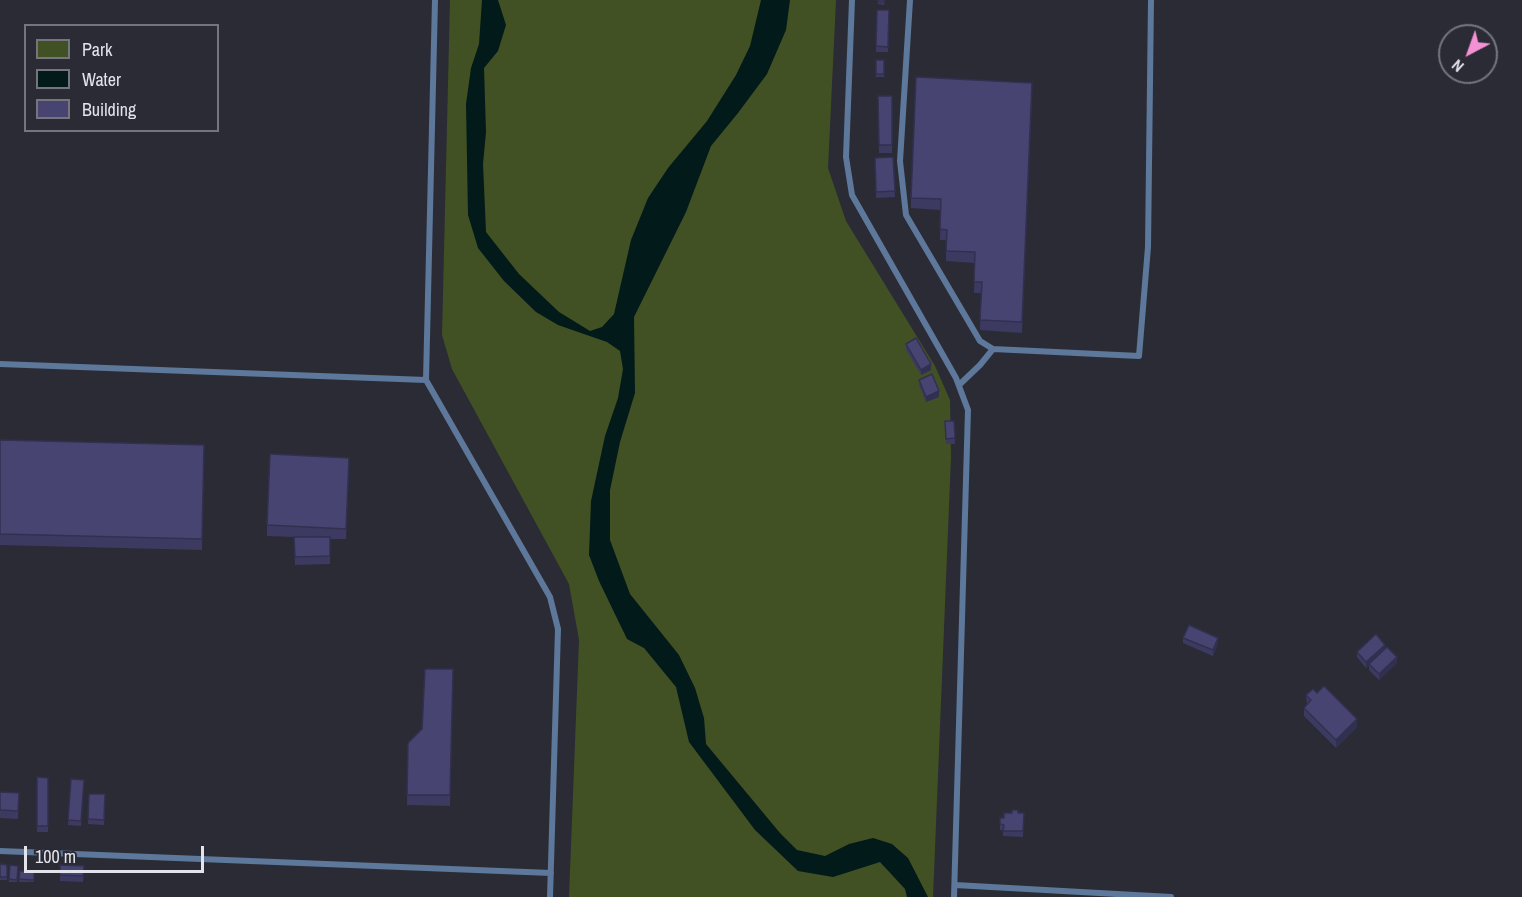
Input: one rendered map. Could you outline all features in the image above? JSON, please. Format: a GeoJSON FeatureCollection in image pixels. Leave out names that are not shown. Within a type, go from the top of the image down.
{"type":"FeatureCollection","features":[{"type":"Feature","properties":{"kind":"lane"},"geometry":{"type":"LineString","coordinates":[[435,0],[426,380],[550,597],[558,629],[550,897]]}},
{"type":"Feature","properties":{"kind":"lane"},"geometry":{"type":"LineString","coordinates":[[852,0],[846,157],[852,195],[959,385],[968,410],[954,897]]}},
{"type":"Feature","properties":{"kind":"lane"},"geometry":{"type":"LineString","coordinates":[[910,0],[900,161],[906,214],[980,341],[993,349],[1139,356],[1148,247],[1151,0]]}},
{"type":"Feature","properties":{"kind":"lane"},"geometry":{"type":"LineString","coordinates":[[959,385],[993,349]]}},
{"type":"Feature","properties":{"kind":"lane"},"geometry":{"type":"LineString","coordinates":[[0,364],[426,380]]}},
{"type":"Feature","properties":{"kind":"lane"},"geometry":{"type":"LineString","coordinates":[[0,851],[551,873]]}},
{"type":"Feature","properties":{"kind":"lane"},"geometry":{"type":"LineString","coordinates":[[955,885],[1171,897]]}},
{"type":"Feature","properties":{"kind":"green space"},"geometry":{"type":"Polygon","coordinates":[[[450,0],[836,0],[828,168],[846,221],[935,366],[950,400],[951,457],[933,897],[569,897],[579,640],[569,584],[452,369],[442,335],[450,0]]]}},
{"type":"Feature","properties":{"kind":"water"},"geometry":{"type":"Polygon","coordinates":[[[482,0],[498,0],[506,25],[498,51],[484,68],[486,132],[483,164],[486,232],[519,274],[559,312],[590,331],[602,327],[614,314],[631,240],[648,198],[668,168],[707,121],[736,75],[750,46],[761,0],[790,0],[786,30],[767,74],[711,146],[686,212],[634,317],[635,393],[620,442],[610,490],[610,540],[630,594],[679,655],[695,688],[704,718],[706,744],[780,833],[797,850],[825,856],[849,844],[873,838],[892,844],[908,858],[928,897],[907,897],[905,889],[880,862],[833,877],[798,871],[755,830],[689,742],[676,687],[644,648],[627,639],[589,555],[591,501],[605,436],[618,398],[623,369],[620,351],[607,342],[558,325],[536,312],[504,281],[478,248],[468,215],[466,104],[471,68],[479,44],[482,0]]]}},
{"type":"Feature","properties":{"kind":"building"},"geometry":{"type":"Polygon","coordinates":[[[877,10],[889,10],[888,47],[876,46],[877,10]]]}},
{"type":"Feature","properties":{"kind":"building"},"geometry":{"type":"Polygon","coordinates":[[[876,60],[884,60],[884,74],[876,74],[876,60]]]}},
{"type":"Feature","properties":{"kind":"building"},"geometry":{"type":"Polygon","coordinates":[[[916,77],[1032,83],[1022,322],[980,320],[982,282],[974,282],[975,252],[946,251],[947,230],[940,229],[941,199],[911,198],[916,77]]]}},
{"type":"Feature","properties":{"kind":"building"},"geometry":{"type":"Polygon","coordinates":[[[878,96],[892,96],[892,145],[879,145],[878,96]]]}},
{"type":"Feature","properties":{"kind":"building"},"geometry":{"type":"Polygon","coordinates":[[[893,157],[895,191],[876,192],[875,158],[893,157]]]}},
{"type":"Feature","properties":{"kind":"building"},"geometry":{"type":"Polygon","coordinates":[[[916,338],[931,364],[921,370],[906,344],[916,338]]]}},
{"type":"Feature","properties":{"kind":"building"},"geometry":{"type":"Polygon","coordinates":[[[932,374],[939,391],[926,397],[919,380],[932,374]]]}},
{"type":"Feature","properties":{"kind":"building"},"geometry":{"type":"Polygon","coordinates":[[[945,421],[954,421],[955,438],[946,439],[945,421]]]}},
{"type":"Feature","properties":{"kind":"building"},"geometry":{"type":"Polygon","coordinates":[[[0,440],[204,445],[202,539],[0,534],[0,440]]]}},
{"type":"Feature","properties":{"kind":"building"},"geometry":{"type":"Polygon","coordinates":[[[270,454],[349,458],[346,529],[267,525],[270,454]]]}},
{"type":"Feature","properties":{"kind":"building"},"geometry":{"type":"Polygon","coordinates":[[[294,537],[330,537],[330,556],[295,557],[294,537]]]}},
{"type":"Feature","properties":{"kind":"building"},"geometry":{"type":"Polygon","coordinates":[[[1189,625],[1218,638],[1213,650],[1183,638],[1189,625]]]}},
{"type":"Feature","properties":{"kind":"building"},"geometry":{"type":"Polygon","coordinates":[[[1376,634],[1385,645],[1366,662],[1357,652],[1376,634]]]}},
{"type":"Feature","properties":{"kind":"building"},"geometry":{"type":"Polygon","coordinates":[[[1387,647],[1397,657],[1379,674],[1369,664],[1387,647]]]}},
{"type":"Feature","properties":{"kind":"building"},"geometry":{"type":"Polygon","coordinates":[[[425,669],[453,669],[450,795],[407,795],[408,743],[422,729],[425,669]]]}},
{"type":"Feature","properties":{"kind":"building"},"geometry":{"type":"Polygon","coordinates":[[[1324,686],[1357,719],[1336,740],[1304,708],[1311,700],[1306,695],[1313,689],[1317,693],[1324,686]]]}},
{"type":"Feature","properties":{"kind":"building"},"geometry":{"type":"Polygon","coordinates":[[[37,777],[48,778],[48,826],[37,826],[37,777]]]}},
{"type":"Feature","properties":{"kind":"building"},"geometry":{"type":"Polygon","coordinates":[[[71,779],[84,780],[81,821],[68,820],[71,779]]]}},
{"type":"Feature","properties":{"kind":"building"},"geometry":{"type":"Polygon","coordinates":[[[0,792],[19,793],[18,811],[0,810],[0,792]]]}},
{"type":"Feature","properties":{"kind":"building"},"geometry":{"type":"Polygon","coordinates":[[[89,794],[105,794],[104,820],[88,819],[89,794]]]}},
{"type":"Feature","properties":{"kind":"building"},"geometry":{"type":"Polygon","coordinates":[[[1012,810],[1024,813],[1023,831],[1003,831],[1004,825],[1000,824],[1000,818],[1004,818],[1004,813],[1012,813],[1012,810]]]}},
{"type":"Feature","properties":{"kind":"building"},"geometry":{"type":"Polygon","coordinates":[[[0,864],[7,865],[7,877],[0,877],[0,864]]]}},
{"type":"Feature","properties":{"kind":"building"},"geometry":{"type":"Polygon","coordinates":[[[10,865],[18,866],[17,880],[9,879],[10,865]]]}},
{"type":"Feature","properties":{"kind":"building"},"geometry":{"type":"Polygon","coordinates":[[[60,865],[84,866],[83,876],[60,875],[60,865]]]}},
{"type":"Feature","properties":{"kind":"building"},"geometry":{"type":"Polygon","coordinates":[[[20,871],[34,871],[34,880],[19,879],[20,871]]]}}]}
